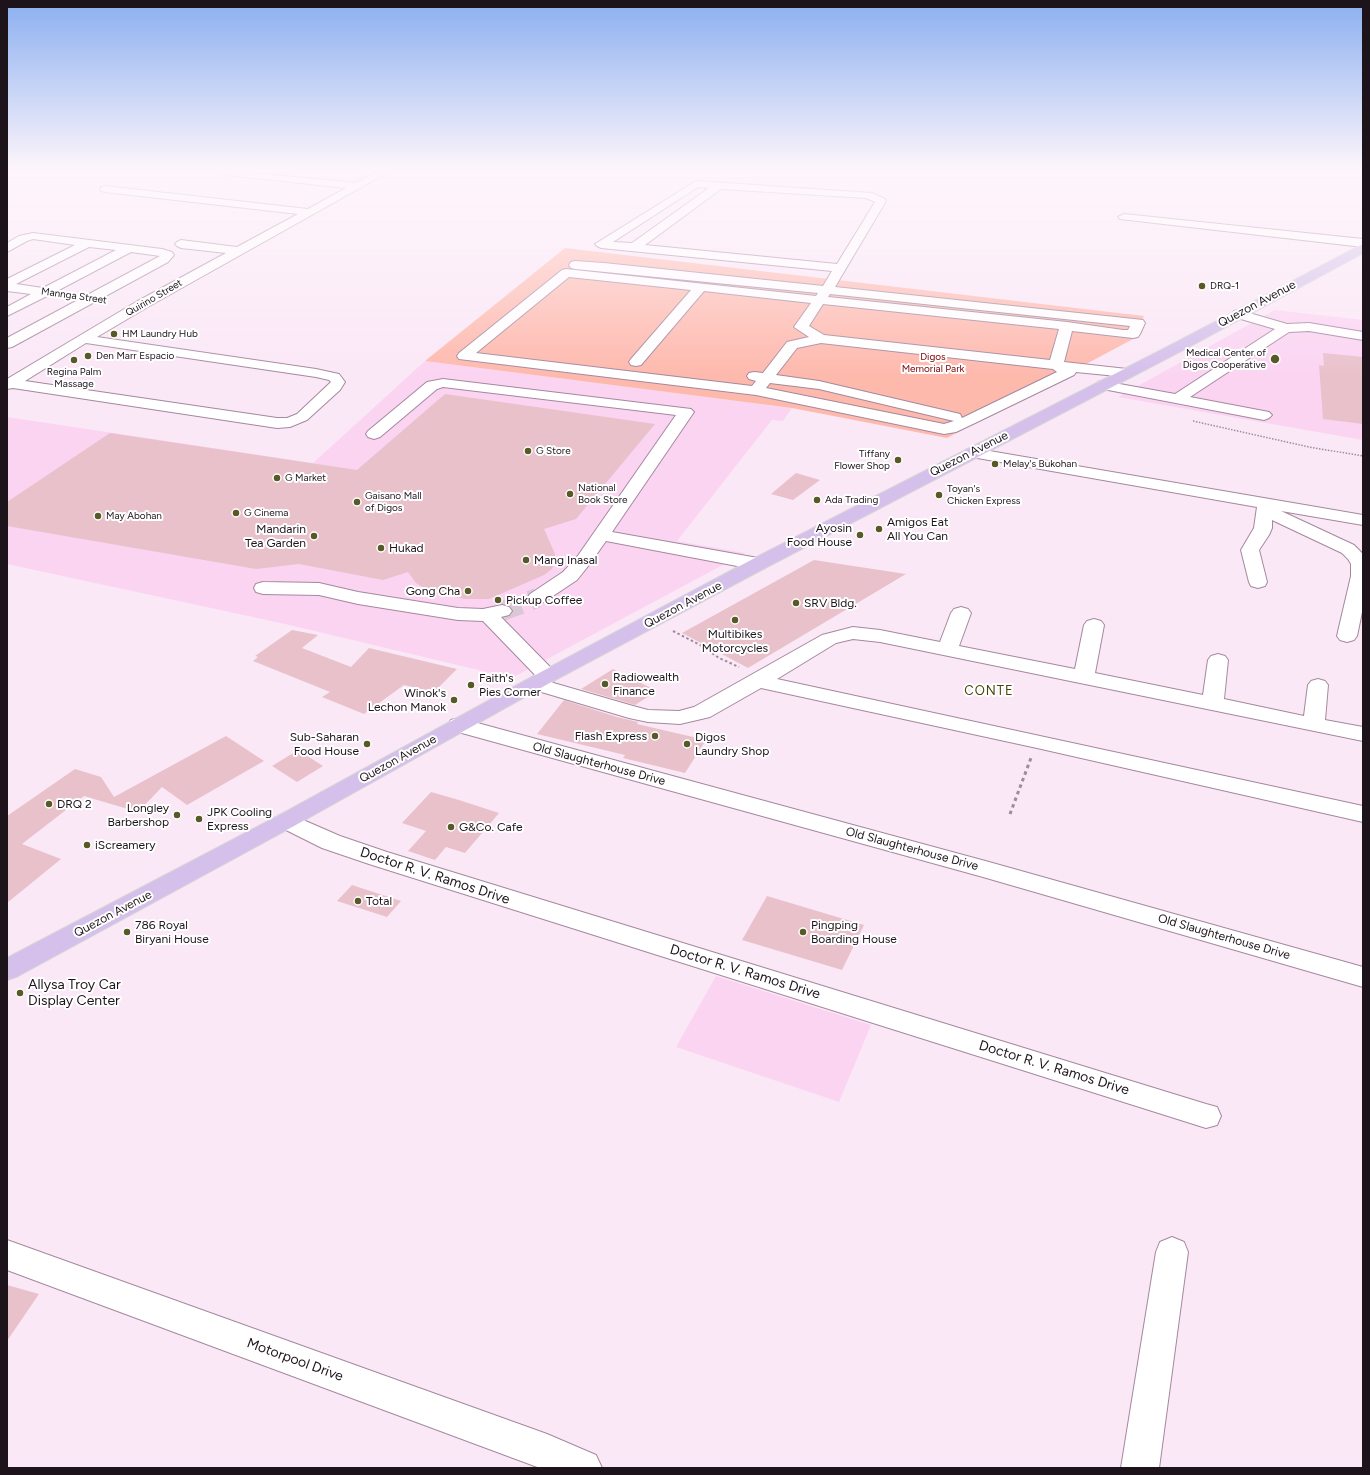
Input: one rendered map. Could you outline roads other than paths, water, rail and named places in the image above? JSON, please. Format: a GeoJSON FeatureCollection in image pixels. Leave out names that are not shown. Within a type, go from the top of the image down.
{"type":"FeatureCollection","features":[{"type":"Feature","properties":{"kind":"main road","name":"Quezon Avenue"},"geometry":{"type":"LineString","coordinates":[[7,970],[286,821],[459,725],[758,564],[1363,248]]}},
{"type":"Feature","properties":{"kind":"street"},"geometry":{"type":"LineString","coordinates":[[7,248],[21,239]]}},
{"type":"Feature","properties":{"kind":"street"},"geometry":{"type":"LineString","coordinates":[[7,344],[164,259],[168,255],[130,248],[56,239]]}},
{"type":"Feature","properties":{"kind":"street","name":"Quirino Street"},"geometry":{"type":"LineString","coordinates":[[9,384],[141,305],[259,239]]}},
{"type":"Feature","properties":{"kind":"street"},"geometry":{"type":"LineString","coordinates":[[609,239],[464,356],[756,391],[944,430],[950,429],[970,420],[1062,369]]}},
{"type":"Feature","properties":{"kind":"street"},"geometry":{"type":"LineString","coordinates":[[634,247],[645,239]]}},
{"type":"Feature","properties":{"kind":"street"},"geometry":{"type":"LineString","coordinates":[[756,391],[792,345],[801,327],[858,239]]}},
{"type":"Feature","properties":{"kind":"street"},"geometry":{"type":"LineString","coordinates":[[1325,239],[1363,243]]}},
{"type":"Feature","properties":{"kind":"street"},"geometry":{"type":"LineString","coordinates":[[7,284],[88,243]]}},
{"type":"Feature","properties":{"kind":"street"},"geometry":{"type":"LineString","coordinates":[[180,244],[237,251]]}},
{"type":"Feature","properties":{"kind":"street"},"geometry":{"type":"LineString","coordinates":[[601,244],[840,268]]}},
{"type":"Feature","properties":{"kind":"street"},"geometry":{"type":"LineString","coordinates":[[7,312],[130,248]]}},
{"type":"Feature","properties":{"kind":"street"},"geometry":{"type":"LineString","coordinates":[[571,269],[604,267],[823,295],[1130,334],[1133,334],[1138,323],[823,295],[700,288],[571,269]]}},
{"type":"Feature","properties":{"kind":"street","name":"Mannga Street"},"geometry":{"type":"LineString","coordinates":[[7,287],[141,305]]}},
{"type":"Feature","properties":{"kind":"street"},"geometry":{"type":"LineString","coordinates":[[636,362],[700,288]]}},
{"type":"Feature","properties":{"kind":"street"},"geometry":{"type":"LineString","coordinates":[[1239,314],[1286,328],[1309,326],[1363,336]]}},
{"type":"Feature","properties":{"kind":"street"},"geometry":{"type":"LineString","coordinates":[[1062,369],[1067,326]]}},
{"type":"Feature","properties":{"kind":"street"},"geometry":{"type":"LineString","coordinates":[[801,327],[821,339]]}},
{"type":"Feature","properties":{"kind":"street"},"geometry":{"type":"LineString","coordinates":[[1177,399],[1286,328]]}},
{"type":"Feature","properties":{"kind":"street"},"geometry":{"type":"LineString","coordinates":[[9,384],[277,423],[290,422],[302,417],[336,387],[338,382],[334,377],[316,373],[84,339]]}},
{"type":"Feature","properties":{"kind":"street"},"geometry":{"type":"LineString","coordinates":[[792,345],[821,339],[1062,369],[1126,372]]}},
{"type":"Feature","properties":{"kind":"street"},"geometry":{"type":"LineString","coordinates":[[479,345],[581,356]]}},
{"type":"Feature","properties":{"kind":"street"},"geometry":{"type":"LineString","coordinates":[[620,360],[651,364]]}},
{"type":"Feature","properties":{"kind":"street"},"geometry":{"type":"LineString","coordinates":[[1062,369],[1099,387],[1177,399],[1264,415]]}},
{"type":"Feature","properties":{"kind":"street"},"geometry":{"type":"LineString","coordinates":[[744,374],[819,385],[970,420]]}},
{"type":"Feature","properties":{"kind":"street"},"geometry":{"type":"LineString","coordinates":[[374,434],[432,385],[443,383],[686,412],[583,561],[570,576],[536,598]]}},
{"type":"Feature","properties":{"kind":"street"},"geometry":{"type":"LineString","coordinates":[[972,453],[1363,520]]}},
{"type":"Feature","properties":{"kind":"street"},"geometry":{"type":"LineString","coordinates":[[1247,500],[1348,549],[1355,556],[1360,564],[1360,576],[1347,636]]}},
{"type":"Feature","properties":{"kind":"street"},"geometry":{"type":"LineString","coordinates":[[1258,582],[1250,550],[1263,528],[1264,509]]}},
{"type":"Feature","properties":{"kind":"street"},"geometry":{"type":"LineString","coordinates":[[600,536],[758,564]]}},
{"type":"Feature","properties":{"kind":"street"},"geometry":{"type":"LineString","coordinates":[[263,588],[319,589],[358,598],[458,614],[495,612],[542,680],[629,712],[667,718],[692,716],[702,712],[829,639],[846,634],[873,635],[1363,734]]}},
{"type":"Feature","properties":{"kind":"street"},"geometry":{"type":"LineString","coordinates":[[947,650],[961,613]]}},
{"type":"Feature","properties":{"kind":"street"},"geometry":{"type":"LineString","coordinates":[[1084,678],[1094,625]]}},
{"type":"Feature","properties":{"kind":"street"},"geometry":{"type":"LineString","coordinates":[[1213,704],[1218,660]]}},
{"type":"Feature","properties":{"kind":"street"},"geometry":{"type":"LineString","coordinates":[[760,680],[1363,814]]}},
{"type":"Feature","properties":{"kind":"street"},"geometry":{"type":"LineString","coordinates":[[1314,724],[1318,685]]}},
{"type":"Feature","properties":{"kind":"street","name":"Old Slaughterhouse Drive"},"geometry":{"type":"LineString","coordinates":[[459,725],[989,870],[1363,977]]}},
{"type":"Feature","properties":{"kind":"street","name":"Doctor R. V. Ramos Drive"},"geometry":{"type":"LineString","coordinates":[[286,821],[331,842],[378,858],[1206,1116]]}},
{"type":"Feature","properties":{"kind":"street"},"geometry":{"type":"LineString","coordinates":[[1140,1468],[1172,1252]]}},
{"type":"Feature","properties":{"kind":"street","name":"Motorpool Drive"},"geometry":{"type":"LineString","coordinates":[[7,1255],[540,1450],[582,1468]]}},
{"type":"Feature","properties":{"kind":"tunnel"},"geometry":{"type":"LineString","coordinates":[[502,611],[537,598]]}},
{"type":"Feature","properties":{"kind":"place","name":"DRQ-1"},"geometry":{"type":"Point","coordinates":[1202,286]}},
{"type":"Feature","properties":{"kind":"place","name":"HM Laundry Hub"},"geometry":{"type":"Point","coordinates":[114,334]}},
{"type":"Feature","properties":{"kind":"place","name":"Den Marr Espacio"},"geometry":{"type":"Point","coordinates":[88,356]}},
{"type":"Feature","properties":{"kind":"place","name":"Medical Center of Digos Cooperative"},"geometry":{"type":"Point","coordinates":[1275,359]}},
{"type":"Feature","properties":{"kind":"place","name":"Regina Palm Massage"},"geometry":{"type":"Point","coordinates":[74,360]}},
{"type":"Feature","properties":{"kind":"place","name":"G Store"},"geometry":{"type":"Point","coordinates":[528,451]}},
{"type":"Feature","properties":{"kind":"place","name":"Tiffany Flower Shop"},"geometry":{"type":"Point","coordinates":[898,460]}},
{"type":"Feature","properties":{"kind":"place","name":"Melay's Bukohan"},"geometry":{"type":"Point","coordinates":[995,464]}},
{"type":"Feature","properties":{"kind":"place","name":"G Market"},"geometry":{"type":"Point","coordinates":[277,478]}},
{"type":"Feature","properties":{"kind":"place","name":"National Book Store"},"geometry":{"type":"Point","coordinates":[570,494]}},
{"type":"Feature","properties":{"kind":"place","name":"Toyan's Chicken Express"},"geometry":{"type":"Point","coordinates":[939,495]}},
{"type":"Feature","properties":{"kind":"place","name":"Ada Trading"},"geometry":{"type":"Point","coordinates":[817,500]}},
{"type":"Feature","properties":{"kind":"place","name":"Gaisano Mall of Digos"},"geometry":{"type":"Point","coordinates":[357,502]}},
{"type":"Feature","properties":{"kind":"place","name":"G Cinema"},"geometry":{"type":"Point","coordinates":[236,513]}},
{"type":"Feature","properties":{"kind":"place","name":"May Abohan"},"geometry":{"type":"Point","coordinates":[98,516]}},
{"type":"Feature","properties":{"kind":"place","name":"Amigos Eat All You Can"},"geometry":{"type":"Point","coordinates":[879,529]}},
{"type":"Feature","properties":{"kind":"place","name":"Ayosin Food House"},"geometry":{"type":"Point","coordinates":[860,535]}},
{"type":"Feature","properties":{"kind":"place","name":"Mandarin Tea Garden"},"geometry":{"type":"Point","coordinates":[314,536]}},
{"type":"Feature","properties":{"kind":"place","name":"Hukad"},"geometry":{"type":"Point","coordinates":[381,548]}},
{"type":"Feature","properties":{"kind":"place","name":"Mang Inasal"},"geometry":{"type":"Point","coordinates":[526,560]}},
{"type":"Feature","properties":{"kind":"place","name":"Gong Cha"},"geometry":{"type":"Point","coordinates":[468,591]}},
{"type":"Feature","properties":{"kind":"place","name":"Pickup Coffee"},"geometry":{"type":"Point","coordinates":[498,600]}},
{"type":"Feature","properties":{"kind":"place","name":"SRV Bldg."},"geometry":{"type":"Point","coordinates":[796,603]}},
{"type":"Feature","properties":{"kind":"place","name":"Multibikes Motorcycles"},"geometry":{"type":"Point","coordinates":[735,620]}},
{"type":"Feature","properties":{"kind":"place","name":"Radiowealth Finance"},"geometry":{"type":"Point","coordinates":[605,684]}},
{"type":"Feature","properties":{"kind":"place","name":"Faith's Pies Corner"},"geometry":{"type":"Point","coordinates":[471,685]}},
{"type":"Feature","properties":{"kind":"place","name":"Winok's Lechon Manok"},"geometry":{"type":"Point","coordinates":[454,700]}},
{"type":"Feature","properties":{"kind":"place","name":"Flash Express"},"geometry":{"type":"Point","coordinates":[655,736]}},
{"type":"Feature","properties":{"kind":"place","name":"Sub-Saharan Food House"},"geometry":{"type":"Point","coordinates":[367,744]}},
{"type":"Feature","properties":{"kind":"place","name":"Digos Laundry Shop"},"geometry":{"type":"Point","coordinates":[687,744]}},
{"type":"Feature","properties":{"kind":"place","name":"DRQ 2"},"geometry":{"type":"Point","coordinates":[49,804]}},
{"type":"Feature","properties":{"kind":"place","name":"Longley Barbershop"},"geometry":{"type":"Point","coordinates":[177,815]}},
{"type":"Feature","properties":{"kind":"place","name":"JPK Cooling Express"},"geometry":{"type":"Point","coordinates":[199,819]}},
{"type":"Feature","properties":{"kind":"place","name":"G&Co. Cafe"},"geometry":{"type":"Point","coordinates":[451,827]}},
{"type":"Feature","properties":{"kind":"place","name":"iScreamery"},"geometry":{"type":"Point","coordinates":[87,845]}},
{"type":"Feature","properties":{"kind":"place","name":"Total"},"geometry":{"type":"Point","coordinates":[358,901]}},
{"type":"Feature","properties":{"kind":"place","name":"786 Royal Biryani House"},"geometry":{"type":"Point","coordinates":[127,932]}},
{"type":"Feature","properties":{"kind":"place","name":"Pingping Boarding House"},"geometry":{"type":"Point","coordinates":[803,932]}},
{"type":"Feature","properties":{"kind":"place","name":"Allysa Troy Car Display Center"},"geometry":{"type":"Point","coordinates":[20,993]}},
{"type":"Feature","properties":{"kind":"district","name":"CONTE"},"geometry":{"type":"Point","coordinates":[989,691]}},
{"type":"Feature","properties":{"kind":"park label","name":"Digos Memorial Park"},"geometry":{"type":"Point","coordinates":[933,362]}}]}
